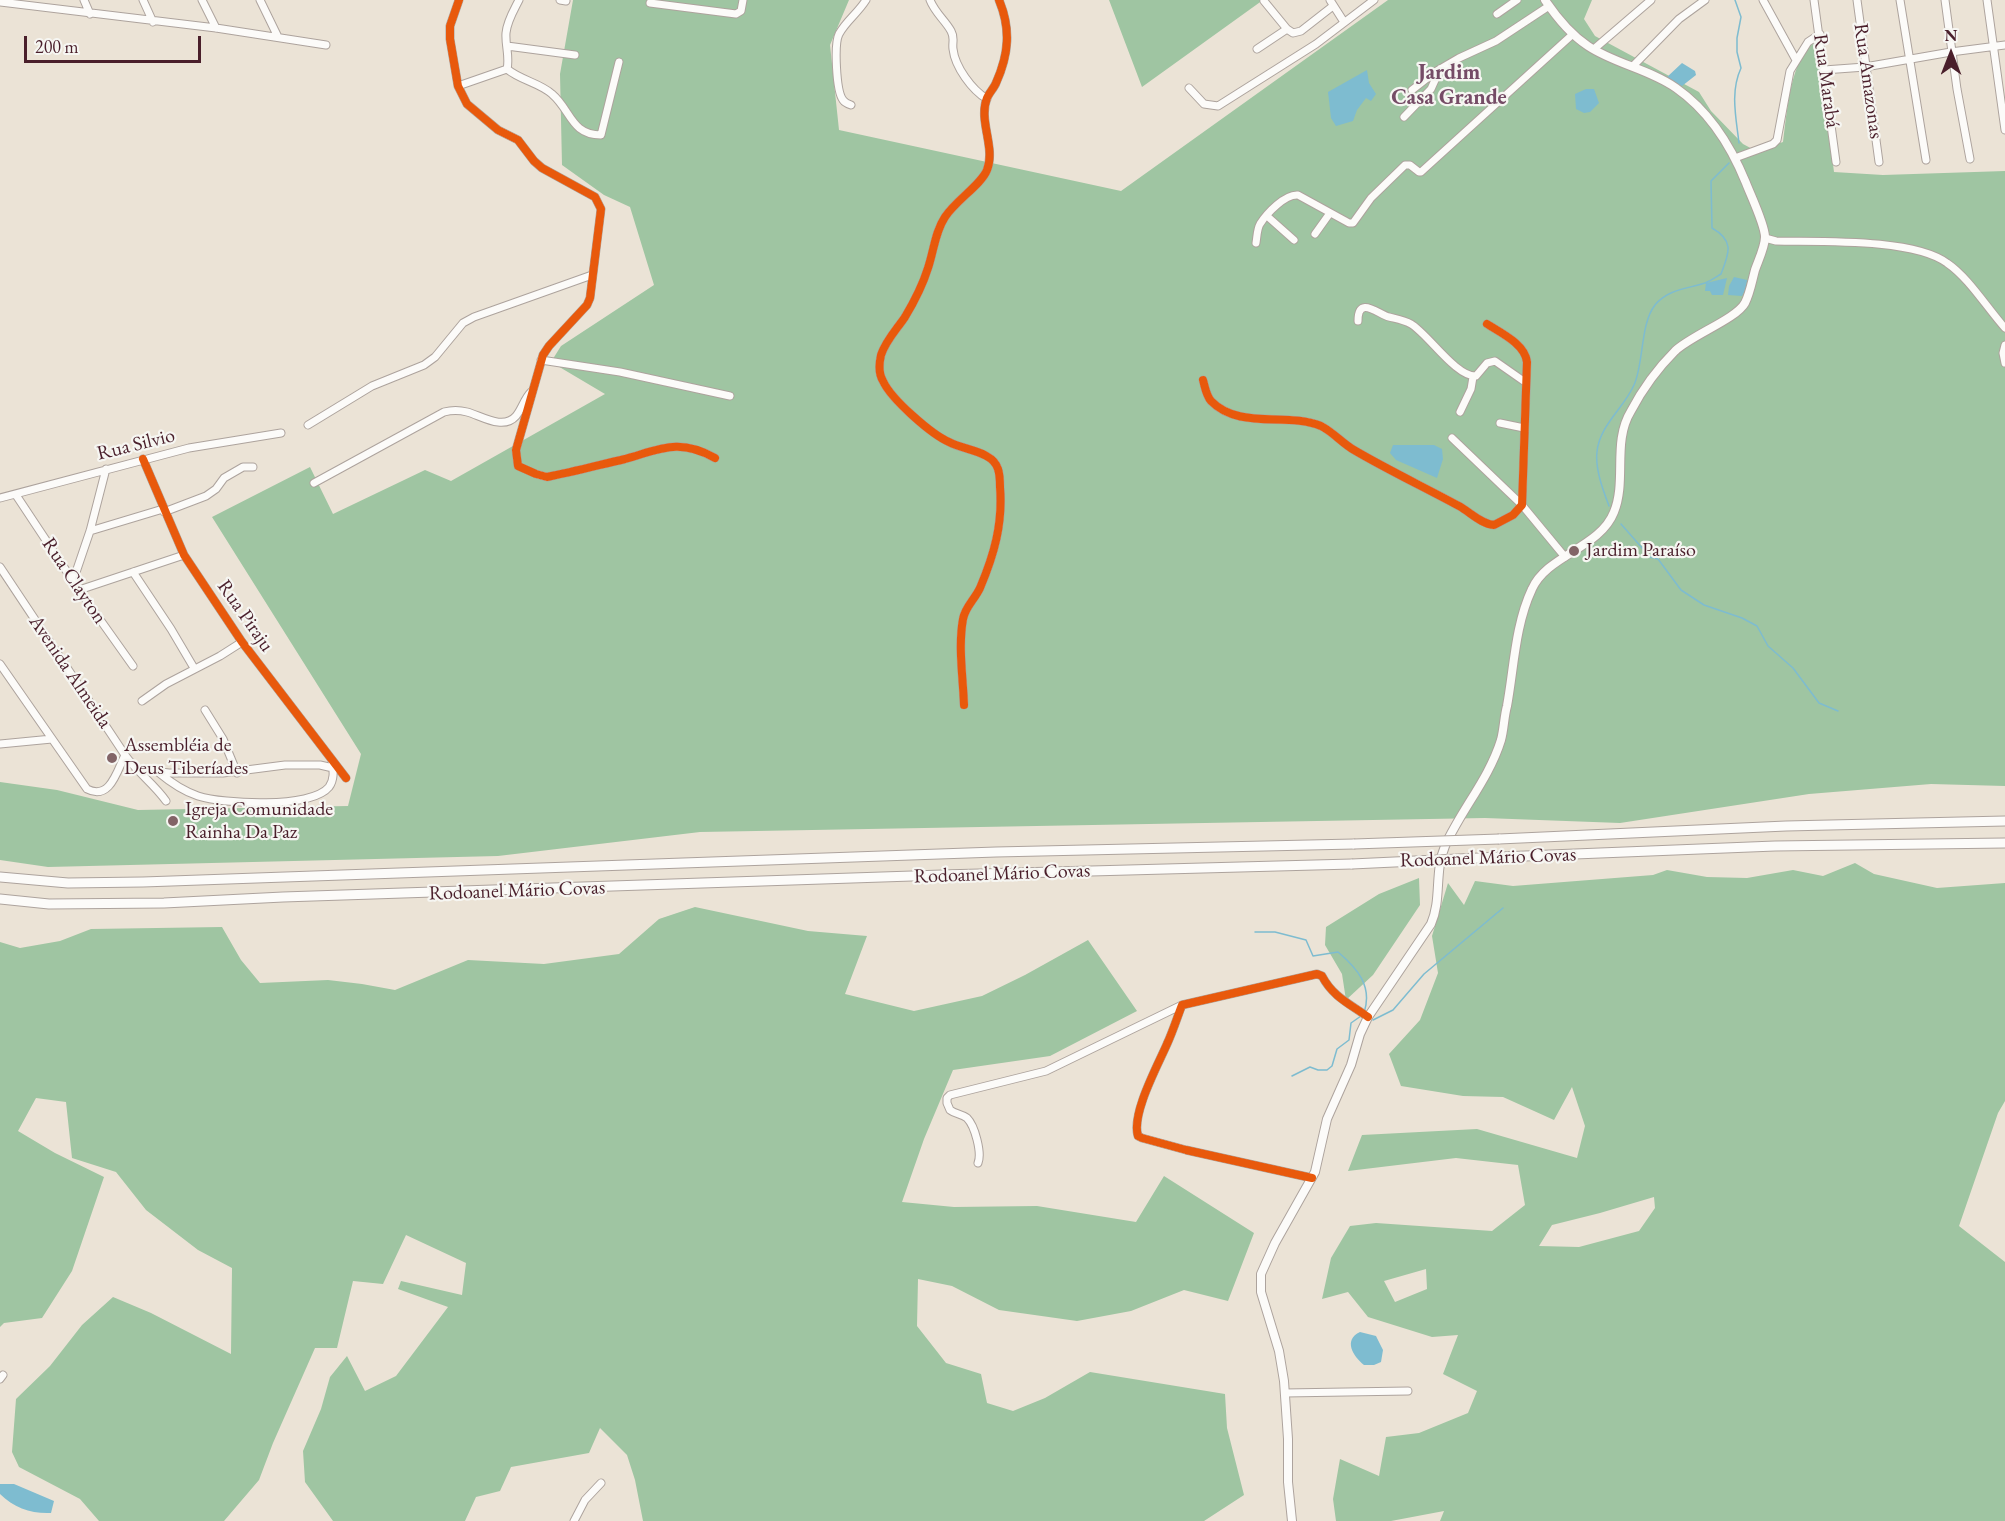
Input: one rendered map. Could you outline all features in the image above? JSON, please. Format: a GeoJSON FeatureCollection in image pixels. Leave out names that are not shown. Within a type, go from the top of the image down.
{"type":"FeatureCollection","features":[{"type":"Feature","properties":{"kind":"highway","name":"Rodoanel Mário Covas"},"geometry":{"type":"LineString","coordinates":[[0,877],[68,883],[144,882],[1007,852],[1354,844],[1757,827],[2005,821]]}},
{"type":"Feature","properties":{"kind":"highway","name":"Rodoanel Mário Covas"},"geometry":{"type":"LineString","coordinates":[[0,899],[50,904],[164,903],[942,875],[1352,864],[1775,846],[2005,843]]}},
{"type":"Feature","properties":{"kind":"main road"},"geometry":{"type":"LineString","coordinates":[[1292,1521],[1288,1482],[1285,1393],[1279,1351],[1261,1292],[1261,1278],[1266,1261],[1312,1178],[1320,1154],[1327,1119],[1351,1065],[1360,1034],[1368,1017],[1431,924],[1438,907],[1437,872],[1444,849],[1485,777],[1501,739],[1517,640],[1529,595],[1536,580],[1598,533],[1610,520],[1615,510],[1621,438],[1625,421],[1632,408],[1673,353],[1689,340],[1734,314],[1744,305],[1765,238],[1735,158],[1712,123],[1676,88],[1594,49],[1573,34],[1547,3]]}},
{"type":"Feature","properties":{"kind":"street"},"geometry":{"type":"LineString","coordinates":[[84,0],[90,14]]}},
{"type":"Feature","properties":{"kind":"street"},"geometry":{"type":"LineString","coordinates":[[143,0],[153,22]]}},
{"type":"Feature","properties":{"kind":"street"},"geometry":{"type":"LineString","coordinates":[[202,0],[216,28]]}},
{"type":"Feature","properties":{"kind":"street"},"geometry":{"type":"LineString","coordinates":[[260,0],[278,37]]}},
{"type":"Feature","properties":{"kind":"street"},"geometry":{"type":"LineString","coordinates":[[459,0],[450,26],[450,39],[458,86],[467,104],[481,118],[518,140],[542,168],[595,197],[601,209],[590,298],[587,305],[549,346],[541,360],[516,450],[518,466],[547,477],[659,448],[693,449],[716,458]]}},
{"type":"Feature","properties":{"kind":"street"},"geometry":{"type":"LineString","coordinates":[[519,0],[505,35],[507,69],[514,75],[552,94],[579,129],[590,135],[601,135],[620,63]]}},
{"type":"Feature","properties":{"kind":"street"},"geometry":{"type":"LineString","coordinates":[[650,3],[736,14],[741,11],[743,0]]}},
{"type":"Feature","properties":{"kind":"street"},"geometry":{"type":"LineString","coordinates":[[851,105],[842,98],[837,71],[836,43],[841,32],[866,0]]}},
{"type":"Feature","properties":{"kind":"street"},"geometry":{"type":"LineString","coordinates":[[930,0],[934,10],[951,31],[954,40],[953,50],[966,81],[987,99]]}},
{"type":"Feature","properties":{"kind":"street"},"geometry":{"type":"LineString","coordinates":[[964,705],[963,620],[967,608],[979,591],[997,540],[1001,498],[999,469],[986,455],[947,442],[908,411],[882,381],[879,368],[886,343],[906,316],[928,270],[940,225],[966,192],[980,182],[988,169],[990,150],[984,111],[1008,46],[1008,28],[999,0]]}},
{"type":"Feature","properties":{"kind":"street"},"geometry":{"type":"LineString","coordinates":[[1189,88],[1204,104],[1218,105],[1274,71],[1374,0]]}},
{"type":"Feature","properties":{"kind":"street"},"geometry":{"type":"LineString","coordinates":[[1497,14],[1517,0]]}},
{"type":"Feature","properties":{"kind":"street"},"geometry":{"type":"LineString","coordinates":[[1594,49],[1651,0]]}},
{"type":"Feature","properties":{"kind":"street"},"geometry":{"type":"LineString","coordinates":[[1633,66],[1679,20],[1705,0]]}},
{"type":"Feature","properties":{"kind":"street"},"geometry":{"type":"LineString","coordinates":[[1763,0],[1796,60]]}},
{"type":"Feature","properties":{"kind":"street","name":"Rua Marabá"},"geometry":{"type":"LineString","coordinates":[[1814,0],[1836,162]]}},
{"type":"Feature","properties":{"kind":"street","name":"Rua Amazonas"},"geometry":{"type":"LineString","coordinates":[[1857,0],[1879,162]]}},
{"type":"Feature","properties":{"kind":"street"},"geometry":{"type":"LineString","coordinates":[[1900,0],[1926,160]]}},
{"type":"Feature","properties":{"kind":"street"},"geometry":{"type":"LineString","coordinates":[[1945,0],[1951,52],[1970,159]]}},
{"type":"Feature","properties":{"kind":"street"},"geometry":{"type":"LineString","coordinates":[[1987,0],[2005,130]]}},
{"type":"Feature","properties":{"kind":"street"},"geometry":{"type":"LineString","coordinates":[[1264,1],[1293,33],[1301,31],[1332,3],[1344,22]]}},
{"type":"Feature","properties":{"kind":"street"},"geometry":{"type":"LineString","coordinates":[[0,3],[216,28],[326,45]]}},
{"type":"Feature","properties":{"kind":"street"},"geometry":{"type":"LineString","coordinates":[[1413,90],[1440,69],[1496,40],[1547,3]]}},
{"type":"Feature","properties":{"kind":"street"},"geometry":{"type":"LineString","coordinates":[[1257,49],[1287,29]]}},
{"type":"Feature","properties":{"kind":"street"},"geometry":{"type":"LineString","coordinates":[[1256,243],[1258,226],[1282,201],[1293,195],[1298,195],[1353,223],[1371,198],[1405,165],[1410,165],[1421,172],[1573,34]]}},
{"type":"Feature","properties":{"kind":"street"},"geometry":{"type":"LineString","coordinates":[[1735,158],[1773,144],[1777,140],[1788,76],[1808,42],[1820,34]]}},
{"type":"Feature","properties":{"kind":"street"},"geometry":{"type":"LineString","coordinates":[[1824,70],[1866,67],[2005,45]]}},
{"type":"Feature","properties":{"kind":"street"},"geometry":{"type":"LineString","coordinates":[[507,46],[575,55]]}},
{"type":"Feature","properties":{"kind":"street"},"geometry":{"type":"LineString","coordinates":[[458,86],[507,69]]}},
{"type":"Feature","properties":{"kind":"street"},"geometry":{"type":"LineString","coordinates":[[1404,117],[1431,89],[1440,69]]}},
{"type":"Feature","properties":{"kind":"street"},"geometry":{"type":"LineString","coordinates":[[1315,234],[1330,213]]}},
{"type":"Feature","properties":{"kind":"street"},"geometry":{"type":"LineString","coordinates":[[1267,216],[1294,240]]}},
{"type":"Feature","properties":{"kind":"street"},"geometry":{"type":"LineString","coordinates":[[1765,238],[1776,241],[1886,245],[1917,250],[1937,257],[1956,270],[2005,328]]}},
{"type":"Feature","properties":{"kind":"street"},"geometry":{"type":"LineString","coordinates":[[308,425],[372,386],[424,365],[435,357],[463,323],[474,316],[592,275]]}},
{"type":"Feature","properties":{"kind":"street"},"geometry":{"type":"LineString","coordinates":[[1358,321],[1359,313],[1363,308],[1367,308],[1406,321],[1418,329],[1444,356],[1473,377]]}},
{"type":"Feature","properties":{"kind":"street"},"geometry":{"type":"LineString","coordinates":[[1203,380],[1212,402],[1229,413],[1310,423],[1323,427],[1351,448],[1433,490],[1490,525],[1494,525],[1519,510],[1522,505],[1526,354],[1518,345],[1487,324]]}},
{"type":"Feature","properties":{"kind":"street"},"geometry":{"type":"LineString","coordinates":[[2005,345],[2003,352],[2005,363]]}},
{"type":"Feature","properties":{"kind":"street"},"geometry":{"type":"LineString","coordinates":[[541,360],[620,372],[730,396]]}},
{"type":"Feature","properties":{"kind":"street"},"geometry":{"type":"LineString","coordinates":[[1460,412],[1471,389],[1473,377],[1487,363],[1495,361],[1526,382]]}},
{"type":"Feature","properties":{"kind":"street"},"geometry":{"type":"LineString","coordinates":[[314,483],[444,412],[454,410],[470,412],[483,420],[505,422],[511,420],[533,389]]}},
{"type":"Feature","properties":{"kind":"street"},"geometry":{"type":"LineString","coordinates":[[1500,423],[1524,428]]}},
{"type":"Feature","properties":{"kind":"street","name":"Rua Silvio"},"geometry":{"type":"LineString","coordinates":[[0,498],[189,448],[281,433]]}},
{"type":"Feature","properties":{"kind":"street"},"geometry":{"type":"LineString","coordinates":[[1452,438],[1522,505],[1565,557]]}},
{"type":"Feature","properties":{"kind":"street","name":"Rua Piraju"},"geometry":{"type":"LineString","coordinates":[[143,459],[184,555],[242,642],[346,777]]}},
{"type":"Feature","properties":{"kind":"street"},"geometry":{"type":"LineString","coordinates":[[90,531],[164,511],[206,496],[216,489],[224,478],[243,468],[253,467]]}},
{"type":"Feature","properties":{"kind":"street"},"geometry":{"type":"LineString","coordinates":[[73,581],[90,531],[106,469]]}},
{"type":"Feature","properties":{"kind":"street","name":"Rua Clayton"},"geometry":{"type":"LineString","coordinates":[[16,495],[133,666]]}},
{"type":"Feature","properties":{"kind":"street"},"geometry":{"type":"LineString","coordinates":[[79,590],[184,555]]}},
{"type":"Feature","properties":{"kind":"street","name":"Avenida Almeida"},"geometry":{"type":"LineString","coordinates":[[0,567],[125,755],[166,801]]}},
{"type":"Feature","properties":{"kind":"street"},"geometry":{"type":"LineString","coordinates":[[133,572],[194,668]]}},
{"type":"Feature","properties":{"kind":"street"},"geometry":{"type":"LineString","coordinates":[[142,701],[194,668],[220,657],[242,642]]}},
{"type":"Feature","properties":{"kind":"street"},"geometry":{"type":"LineString","coordinates":[[0,664],[80,782],[93,792],[105,790],[110,786],[125,755]]}},
{"type":"Feature","properties":{"kind":"street"},"geometry":{"type":"LineString","coordinates":[[205,710],[223,739],[237,772]]}},
{"type":"Feature","properties":{"kind":"street"},"geometry":{"type":"LineString","coordinates":[[0,744],[52,739]]}},
{"type":"Feature","properties":{"kind":"street"},"geometry":{"type":"LineString","coordinates":[[158,772],[195,795],[212,800],[264,804],[308,797],[325,791],[333,779],[331,758]]}},
{"type":"Feature","properties":{"kind":"street"},"geometry":{"type":"LineString","coordinates":[[136,769],[158,772],[237,772],[285,765],[314,765],[333,768]]}},
{"type":"Feature","properties":{"kind":"street"},"geometry":{"type":"LineString","coordinates":[[978,1163],[981,1157],[980,1151],[971,1123],[966,1117],[950,1110],[947,1098],[950,1095],[1046,1071],[1182,1005],[1317,974],[1322,976],[1329,988],[1343,1002],[1368,1017]]}},
{"type":"Feature","properties":{"kind":"street"},"geometry":{"type":"LineString","coordinates":[[1182,1005],[1146,1092],[1137,1121],[1138,1136],[1186,1150],[1312,1178]]}},
{"type":"Feature","properties":{"kind":"street"},"geometry":{"type":"LineString","coordinates":[[1285,1393],[1408,1391]]}},
{"type":"Feature","properties":{"kind":"street"},"geometry":{"type":"LineString","coordinates":[[574,1521],[585,1500],[601,1483]]}},
{"type":"Feature","properties":{"kind":"green space"},"geometry":{"type":"Polygon","coordinates":[[[573,0],[849,0],[830,45],[839,130],[1121,191],[1388,0],[1592,0],[1584,19],[1595,36],[1699,92],[1711,111],[1743,144],[1756,151],[1783,142],[1788,101],[1795,72],[1808,48],[1817,41],[1834,172],[1883,175],[2005,171],[2005,786],[1931,784],[1809,794],[1620,823],[1485,818],[700,832],[498,856],[48,867],[0,860],[0,782],[57,790],[138,810],[348,806],[361,754],[212,517],[310,467],[333,514],[425,470],[451,481],[605,394],[551,362],[561,346],[654,285],[630,207],[604,195],[562,165],[560,74],[573,0]]]}},
{"type":"Feature","properties":{"kind":"green space"},"geometry":{"type":"Polygon","coordinates":[[[1109,0],[1263,0],[1142,87],[1109,0]]]}},
{"type":"Feature","properties":{"kind":"green space"},"geometry":{"type":"Polygon","coordinates":[[[1855,863],[1874,874],[1937,888],[2005,883],[2005,1101],[1998,1113],[1959,1226],[2005,1262],[2005,1521],[1440,1521],[1444,1511],[1391,1521],[1336,1521],[1333,1499],[1340,1459],[1379,1476],[1386,1437],[1419,1433],[1468,1413],[1477,1391],[1443,1374],[1458,1335],[1432,1337],[1368,1317],[1348,1292],[1322,1299],[1331,1258],[1350,1226],[1376,1223],[1492,1231],[1525,1205],[1518,1165],[1456,1158],[1348,1171],[1362,1135],[1477,1129],[1577,1158],[1585,1126],[1572,1087],[1554,1120],[1503,1097],[1463,1096],[1401,1086],[1389,1054],[1420,1020],[1438,973],[1432,936],[1448,883],[1464,905],[1475,881],[1513,886],[1653,875],[1667,870],[1707,877],[1747,878],[1793,870],[1823,876],[1855,863]],[[1654,1197],[1552,1225],[1539,1246],[1579,1247],[1639,1231],[1655,1208],[1654,1197]],[[1426,1269],[1384,1281],[1395,1302],[1427,1289],[1426,1269]]]}},
{"type":"Feature","properties":{"kind":"green space"},"geometry":{"type":"Polygon","coordinates":[[[1419,878],[1420,905],[1373,975],[1346,1000],[1342,974],[1325,945],[1326,927],[1379,894],[1419,878]]]}},
{"type":"Feature","properties":{"kind":"green space"},"geometry":{"type":"Polygon","coordinates":[[[695,907],[808,931],[867,936],[845,994],[914,1011],[982,996],[1088,940],[1137,1011],[1050,1056],[953,1070],[924,1139],[902,1202],[954,1207],[1037,1206],[1136,1222],[1164,1176],[1254,1233],[1228,1301],[1184,1290],[1131,1311],[1077,1321],[999,1310],[952,1286],[918,1279],[917,1326],[946,1363],[981,1374],[987,1403],[1013,1411],[1045,1398],[1090,1372],[1225,1394],[1227,1428],[1244,1495],[1204,1521],[643,1521],[635,1480],[627,1455],[600,1428],[589,1453],[511,1467],[500,1491],[476,1497],[465,1521],[333,1521],[305,1482],[303,1451],[321,1409],[330,1377],[347,1356],[365,1391],[396,1376],[448,1307],[398,1289],[401,1281],[462,1295],[466,1263],[406,1235],[383,1284],[353,1281],[337,1348],[315,1348],[259,1480],[224,1521],[99,1521],[80,1499],[19,1467],[12,1452],[16,1399],[50,1366],[82,1325],[113,1297],[151,1313],[231,1354],[232,1268],[198,1250],[146,1210],[116,1172],[72,1158],[66,1102],[36,1098],[18,1131],[55,1153],[104,1177],[72,1271],[42,1318],[4,1323],[0,1327],[0,942],[20,948],[60,941],[91,929],[222,927],[241,960],[260,983],[328,980],[395,990],[468,960],[544,964],[619,954],[659,919],[695,907]]]}},
{"type":"Feature","properties":{"kind":"water"},"geometry":{"type":"Polygon","coordinates":[[[1682,63],[1695,71],[1696,75],[1682,86],[1666,78],[1682,63]]]}},
{"type":"Feature","properties":{"kind":"water"},"geometry":{"type":"Polygon","coordinates":[[[1367,70],[1369,83],[1376,94],[1371,101],[1366,98],[1357,110],[1353,121],[1336,126],[1331,118],[1328,92],[1367,70]]]}},
{"type":"Feature","properties":{"kind":"water"},"geometry":{"type":"Polygon","coordinates":[[[1586,89],[1594,89],[1599,103],[1590,112],[1584,113],[1576,109],[1575,94],[1586,89]]]}},
{"type":"Feature","properties":{"kind":"water"},"geometry":{"type":"Polygon","coordinates":[[[1734,277],[1747,280],[1742,296],[1728,295],[1729,286],[1734,277]]]}},
{"type":"Feature","properties":{"kind":"water"},"geometry":{"type":"Polygon","coordinates":[[[1727,278],[1723,295],[1712,295],[1710,291],[1705,291],[1706,283],[1727,278]]]}},
{"type":"Feature","properties":{"kind":"water"},"geometry":{"type":"Polygon","coordinates":[[[1393,445],[1434,445],[1442,449],[1443,459],[1437,478],[1396,460],[1390,453],[1393,445]]]}},
{"type":"Feature","properties":{"kind":"water"},"geometry":{"type":"Polygon","coordinates":[[[1360,1332],[1376,1336],[1383,1350],[1381,1362],[1364,1365],[1353,1353],[1352,1339],[1360,1332]]]}},
{"type":"Feature","properties":{"kind":"water"},"geometry":{"type":"Polygon","coordinates":[[[0,1484],[14,1484],[54,1501],[51,1513],[30,1511],[11,1503],[0,1494],[0,1484]]]}},
{"type":"Feature","properties":{"kind":"waterway"},"geometry":{"type":"LineString","coordinates":[[1735,0],[1741,17],[1737,38],[1737,52],[1741,68],[1735,95],[1739,143]]}},
{"type":"Feature","properties":{"kind":"waterway"},"geometry":{"type":"LineString","coordinates":[[1609,506],[1597,465],[1597,452],[1602,434],[1634,385],[1644,333],[1655,305],[1678,290],[1705,283],[1721,274],[1728,248],[1724,238],[1712,228],[1711,181],[1729,163]]}},
{"type":"Feature","properties":{"kind":"waterway"},"geometry":{"type":"LineString","coordinates":[[1621,524],[1650,557],[1658,559],[1681,590],[1704,605],[1742,618],[1757,626],[1768,646],[1793,668],[1819,703],[1838,711]]}},
{"type":"Feature","properties":{"kind":"waterway"},"geometry":{"type":"LineString","coordinates":[[1373,1020],[1393,1010],[1424,974],[1503,908]]}},
{"type":"Feature","properties":{"kind":"waterway"},"geometry":{"type":"LineString","coordinates":[[1255,932],[1275,932],[1306,940],[1313,956],[1338,952],[1362,978],[1366,994],[1364,1013]]}},
{"type":"Feature","properties":{"kind":"waterway"},"geometry":{"type":"LineString","coordinates":[[1292,1076],[1310,1067],[1327,1070],[1332,1066],[1337,1049],[1349,1040],[1351,1023],[1361,1016]]}},
{"type":"Feature","properties":{"kind":"cycle path"},"geometry":{"type":"LineString","coordinates":[[459,0],[450,26],[450,39],[458,86],[467,104],[498,130],[518,140],[542,168],[595,197],[601,209],[590,298],[587,305],[543,355],[516,450],[518,466],[547,477],[670,447],[691,448],[715,458]]}},
{"type":"Feature","properties":{"kind":"cycle path"},"geometry":{"type":"LineString","coordinates":[[964,705],[961,651],[963,619],[980,588],[999,527],[1001,501],[999,471],[990,458],[941,438],[912,415],[887,388],[881,378],[879,365],[886,344],[905,317],[921,287],[942,223],[987,170],[990,152],[985,125],[985,107],[1004,62],[1007,42],[1007,31],[999,0]]}},
{"type":"Feature","properties":{"kind":"cycle path"},"geometry":{"type":"LineString","coordinates":[[1203,380],[1209,399],[1222,410],[1249,418],[1294,420],[1321,426],[1367,457],[1459,506],[1480,520],[1494,525],[1513,515],[1522,505],[1527,362],[1517,344],[1487,324]]}},
{"type":"Feature","properties":{"kind":"cycle path"},"geometry":{"type":"LineString","coordinates":[[143,459],[184,555],[242,642],[346,778]]}},
{"type":"Feature","properties":{"kind":"cycle path"},"geometry":{"type":"LineString","coordinates":[[1312,1178],[1142,1138],[1138,1136],[1137,1127],[1142,1103],[1182,1005],[1317,974],[1322,976],[1337,995],[1368,1017]]}},
{"type":"Feature","properties":{"kind":"place","name":"Jardim Paraíso"},"geometry":{"type":"Point","coordinates":[1574,551]}},
{"type":"Feature","properties":{"kind":"place","name":"Assembléia de Deus Tiberíades"},"geometry":{"type":"Point","coordinates":[112,758]}},
{"type":"Feature","properties":{"kind":"place","name":"Igreja Comunidade Rainha Da Paz"},"geometry":{"type":"Point","coordinates":[173,821]}},
{"type":"Feature","properties":{"kind":"district","name":"Jardim Casa Grande"},"geometry":{"type":"Point","coordinates":[1449,86]}}]}
